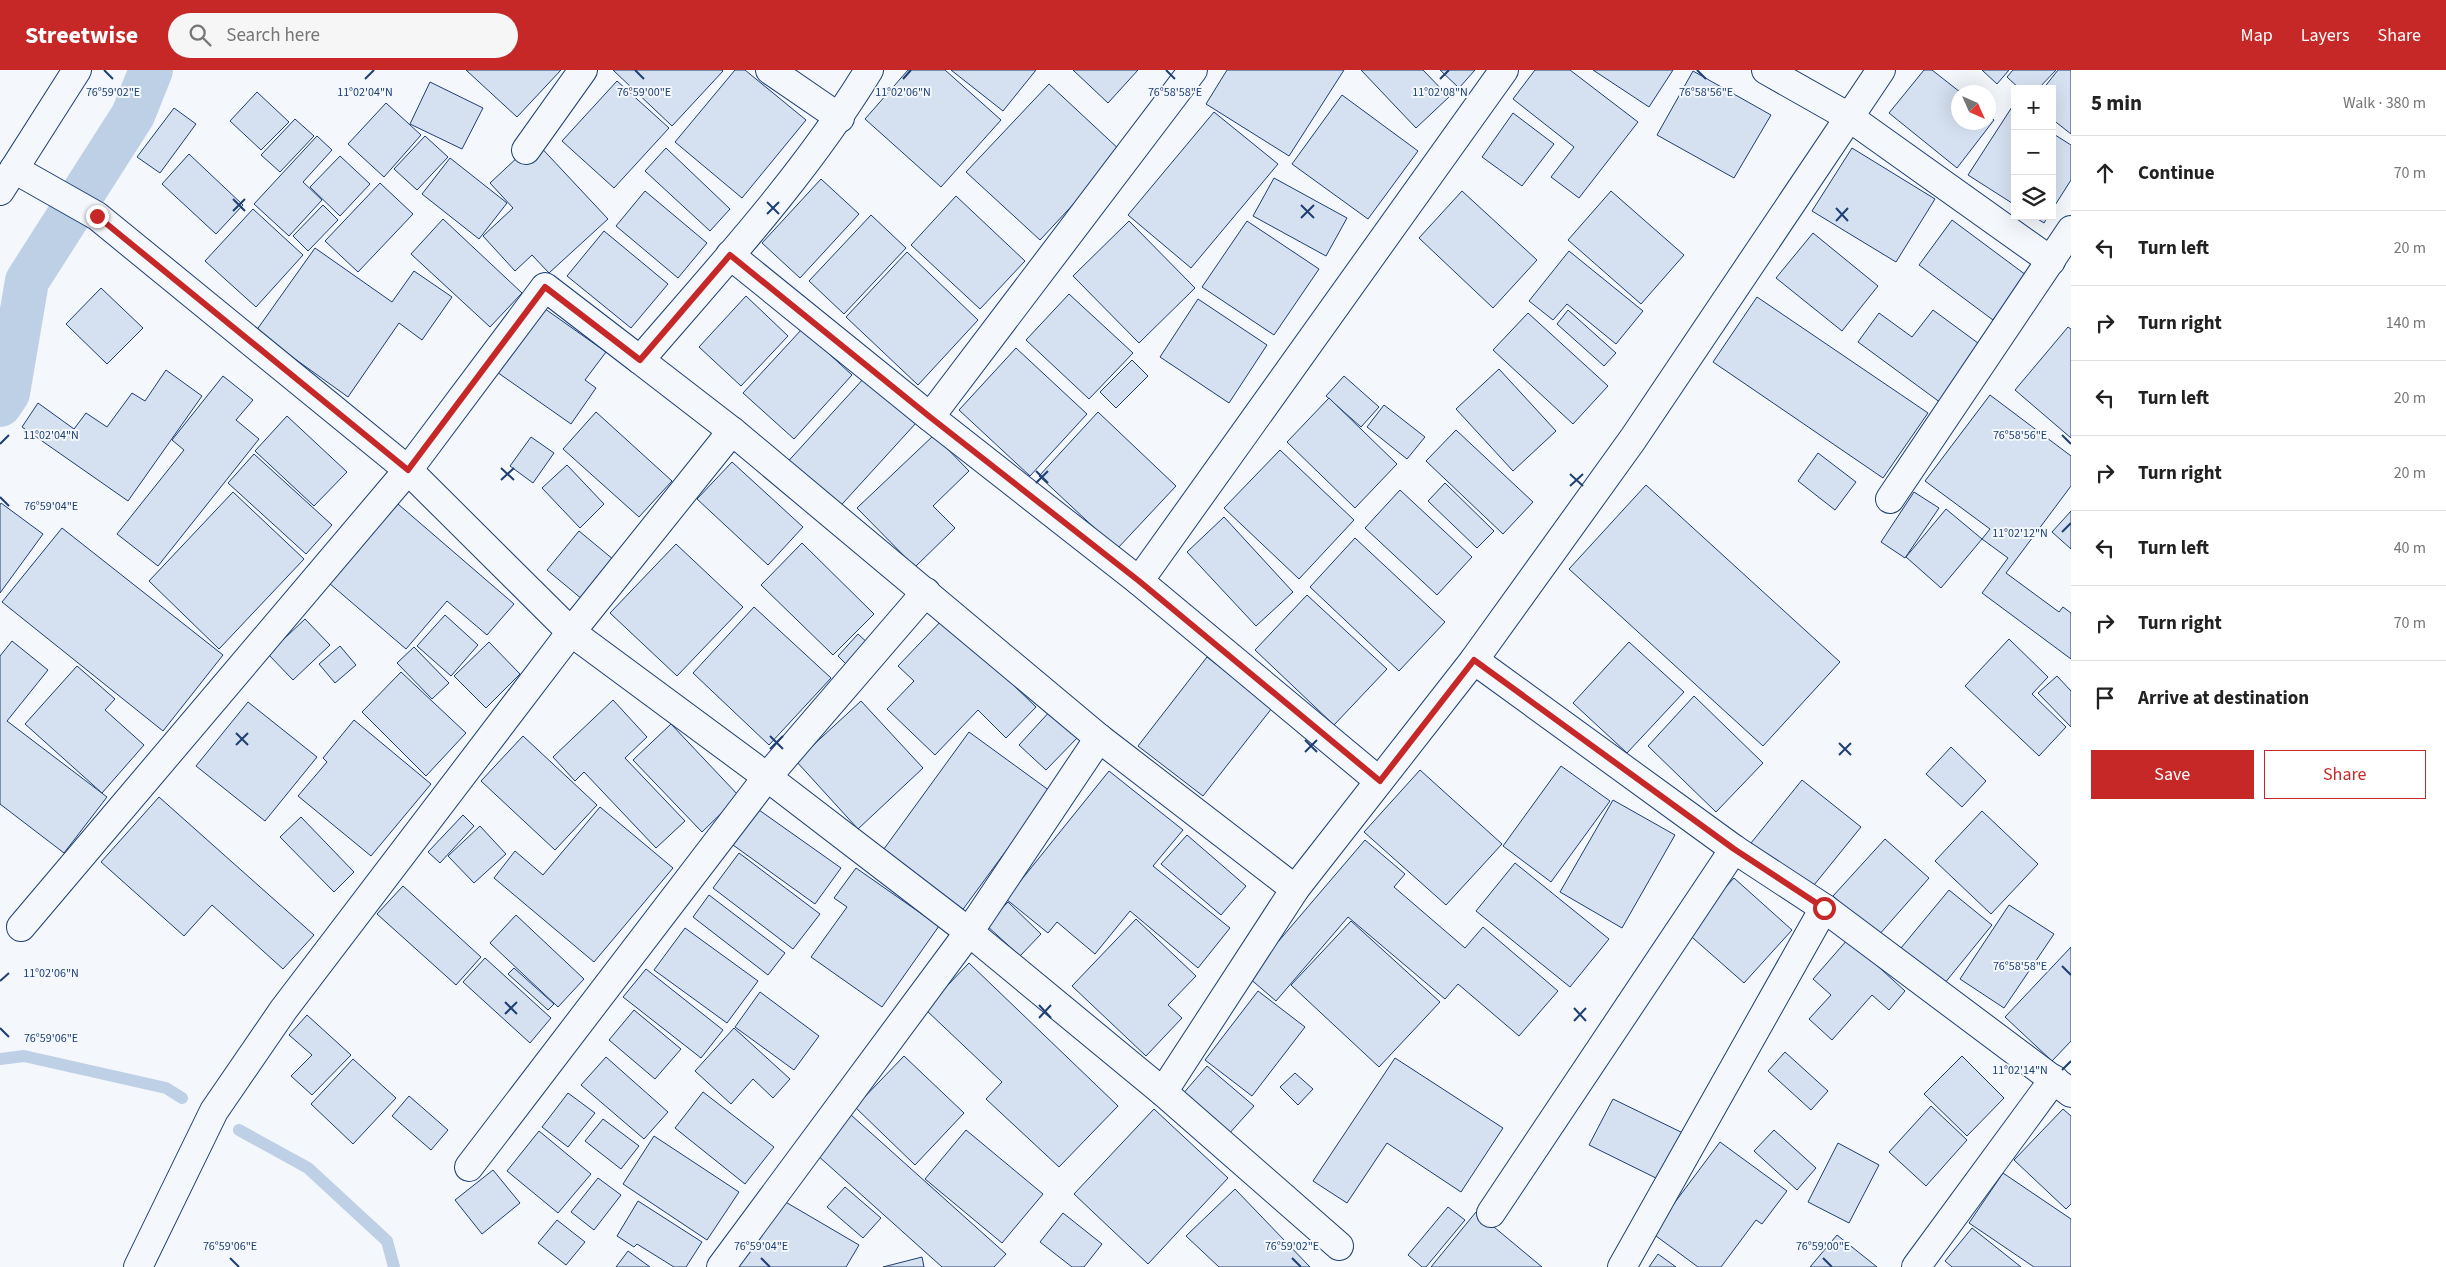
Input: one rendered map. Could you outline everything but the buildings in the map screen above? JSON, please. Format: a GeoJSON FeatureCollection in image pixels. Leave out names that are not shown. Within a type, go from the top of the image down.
{"type":"FeatureCollection","features":[{"type":"Feature","properties":{"kind":"street"},"geometry":{"type":"LineString","coordinates":[[0,192],[16,170],[77,70]]}},
{"type":"Feature","properties":{"kind":"street"},"geometry":{"type":"LineString","coordinates":[[526,150],[583,70]]}},
{"type":"Feature","properties":{"kind":"street"},"geometry":{"type":"LineString","coordinates":[[770,70],[840,118]]}},
{"type":"Feature","properties":{"kind":"street"},"geometry":{"type":"LineString","coordinates":[[640,360],[730,255],[840,118],[869,70]]}},
{"type":"Feature","properties":{"kind":"street"},"geometry":{"type":"LineString","coordinates":[[930,417],[1193,70]]}},
{"type":"Feature","properties":{"kind":"street"},"geometry":{"type":"LineString","coordinates":[[1139,581],[1504,70]]}},
{"type":"Feature","properties":{"kind":"street"},"geometry":{"type":"LineString","coordinates":[[1766,70],[1849,117],[2051,260]]}},
{"type":"Feature","properties":{"kind":"street"},"geometry":{"type":"LineString","coordinates":[[1163,1092],[1295,889],[1474,660],[1633,439],[1881,70]]}},
{"type":"Feature","properties":{"kind":"street"},"geometry":{"type":"LineString","coordinates":[[16,170],[97,216],[408,470],[571,632],[767,777],[969,932],[1163,1092],[1339,1246]]}},
{"type":"Feature","properties":{"kind":"street"},"geometry":{"type":"LineString","coordinates":[[1890,499],[2071,230]]}},
{"type":"Feature","properties":{"kind":"street"},"geometry":{"type":"LineString","coordinates":[[730,255],[930,417],[1139,581],[1380,781]]}},
{"type":"Feature","properties":{"kind":"street"},"geometry":{"type":"LineString","coordinates":[[21,927],[408,470],[545,287],[732,431],[1099,738],[1295,889]]}},
{"type":"Feature","properties":{"kind":"street"},"geometry":{"type":"LineString","coordinates":[[138,1267],[214,1111],[284,1009],[571,632],[732,431]]}},
{"type":"Feature","properties":{"kind":"street"},"geometry":{"type":"LineString","coordinates":[[470,1167],[767,777],[926,592]]}},
{"type":"Feature","properties":{"kind":"street"},"geometry":{"type":"LineString","coordinates":[[1474,660],[1734,849],[1824,908],[2063,1086],[1916,1267]]}},
{"type":"Feature","properties":{"kind":"street"},"geometry":{"type":"LineString","coordinates":[[721,1267],[969,932],[1099,738]]}},
{"type":"Feature","properties":{"kind":"street"},"geometry":{"type":"LineString","coordinates":[[1491,1213],[1734,849]]}},
{"type":"Feature","properties":{"kind":"street"},"geometry":{"type":"LineString","coordinates":[[1622,1267],[1824,908]]}},
{"type":"Feature","properties":{"kind":"waterway"},"geometry":{"type":"LineString","coordinates":[[0,405],[8,393],[27,281],[133,115],[151,70]]}},
{"type":"Feature","properties":{"kind":"waterway"},"geometry":{"type":"LineString","coordinates":[[0,1059],[24,1056],[166,1088],[182,1098]]}},
{"type":"Feature","properties":{"kind":"waterway"},"geometry":{"type":"LineString","coordinates":[[239,1130],[308,1168],[387,1241],[394,1267]]}},
{"type":"Feature","properties":{"kind":"route"},"geometry":{"type":"LineString","coordinates":[[97,216],[408,470],[545,287],[640,360],[730,255],[930,417],[1139,581],[1380,781],[1474,660],[1734,849],[1824,908]]}}]}
